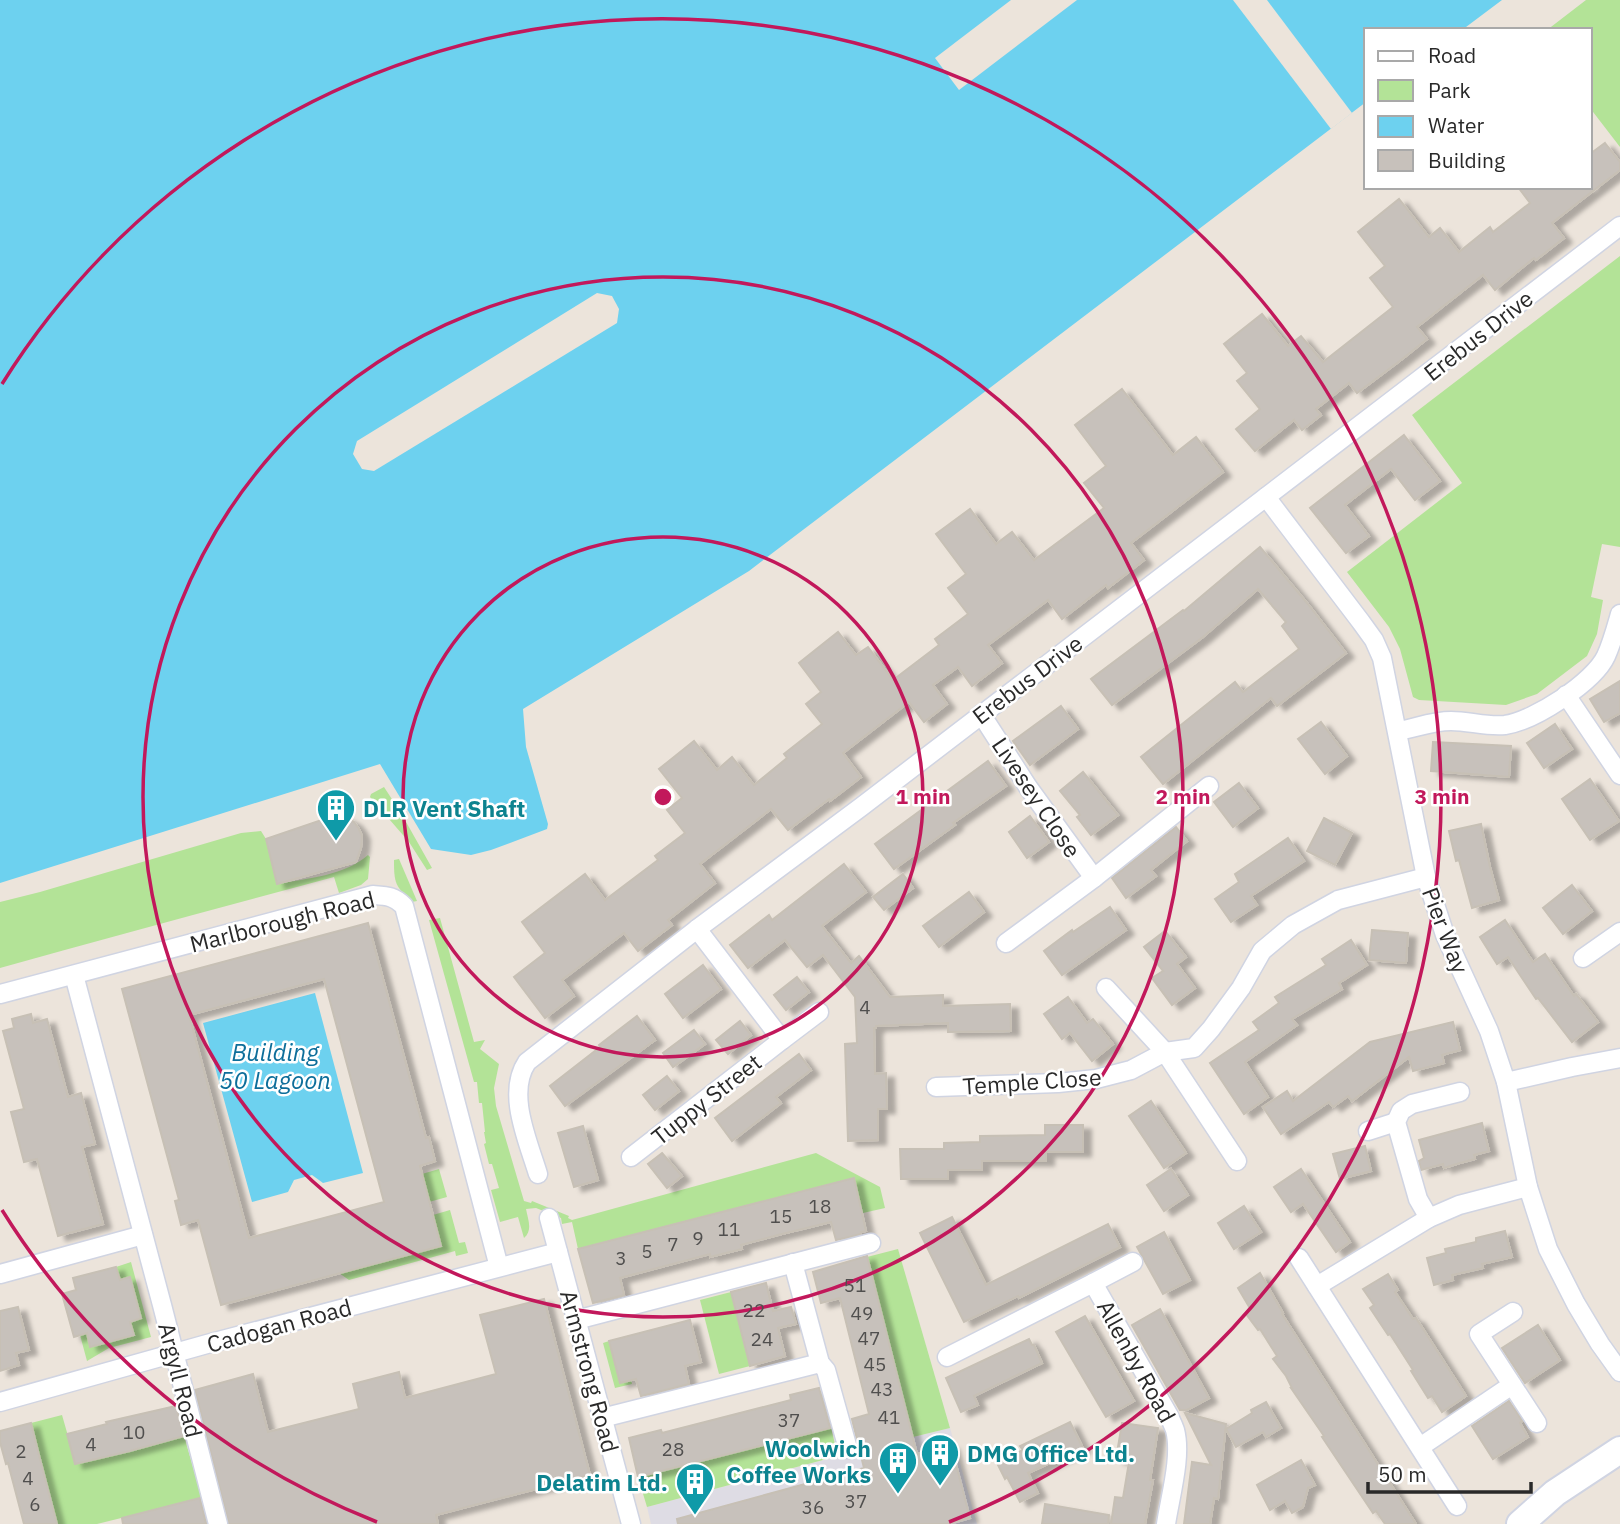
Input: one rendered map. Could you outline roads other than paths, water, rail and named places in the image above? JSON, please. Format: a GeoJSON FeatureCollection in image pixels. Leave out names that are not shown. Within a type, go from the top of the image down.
{"type":"FeatureCollection","features":[{"type":"Feature","properties":{"kind":"street","name":"Erebus Drive"},"geometry":{"type":"LineString","coordinates":[[538,1174],[517,1096],[522,1071],[527,1062],[697,929],[1620,226]]}},
{"type":"Feature","properties":{"kind":"street","name":"Pier Way"},"geometry":{"type":"LineString","coordinates":[[1266,497],[1374,640],[1382,658],[1426,877],[1445,935],[1489,1031],[1506,1082],[1528,1187],[1548,1249],[1600,1344],[1620,1372]]}},
{"type":"Feature","properties":{"kind":"street"},"geometry":{"type":"LineString","coordinates":[[1398,731],[1430,722],[1505,725],[1533,717],[1588,679],[1606,658],[1620,614]]}},
{"type":"Feature","properties":{"kind":"street"},"geometry":{"type":"LineString","coordinates":[[1566,695],[1620,775]]}},
{"type":"Feature","properties":{"kind":"street","name":"Livesey Close"},"geometry":{"type":"LineString","coordinates":[[981,714],[1028,787],[1094,878]]}},
{"type":"Feature","properties":{"kind":"street","name":"Livesey Close"},"geometry":{"type":"LineString","coordinates":[[1006,943],[1094,878],[1209,786]]}},
{"type":"Feature","properties":{"kind":"street","name":"Temple Close"},"geometry":{"type":"LineString","coordinates":[[936,1087],[1096,1079],[1131,1070],[1165,1052],[1194,1048],[1211,1030],[1241,988],[1262,951],[1293,925],[1338,900],[1426,877]]}},
{"type":"Feature","properties":{"kind":"street","name":"Marlborough Road"},"geometry":{"type":"LineString","coordinates":[[0,994],[373,895],[389,895],[397,899],[404,906],[499,1267]]}},
{"type":"Feature","properties":{"kind":"street","name":"Tuppy Street"},"geometry":{"type":"LineString","coordinates":[[697,929],[782,1040]]}},
{"type":"Feature","properties":{"kind":"street"},"geometry":{"type":"LineString","coordinates":[[1583,958],[1620,932]]}},
{"type":"Feature","properties":{"kind":"street","name":"Argyll Road"},"geometry":{"type":"LineString","coordinates":[[74,975],[218,1524]]}},
{"type":"Feature","properties":{"kind":"street"},"geometry":{"type":"LineString","coordinates":[[1106,988],[1165,1052],[1237,1161]]}},
{"type":"Feature","properties":{"kind":"street","name":"Tuppy Street"},"geometry":{"type":"LineString","coordinates":[[631,1157],[819,1012]]}},
{"type":"Feature","properties":{"kind":"street"},"geometry":{"type":"LineString","coordinates":[[1506,1082],[1620,1058]]}},
{"type":"Feature","properties":{"kind":"street"},"geometry":{"type":"LineString","coordinates":[[1429,1218],[1418,1199],[1396,1122],[1401,1111],[1412,1104],[1460,1092]]}},
{"type":"Feature","properties":{"kind":"street"},"geometry":{"type":"LineString","coordinates":[[1368,1131],[1396,1122]]}},
{"type":"Feature","properties":{"kind":"street"},"geometry":{"type":"LineString","coordinates":[[1318,1286],[1429,1218],[1459,1205],[1528,1187]]}},
{"type":"Feature","properties":{"kind":"street","name":"Armstrong Road"},"geometry":{"type":"LineString","coordinates":[[549,1218],[631,1524]]}},
{"type":"Feature","properties":{"kind":"street"},"geometry":{"type":"LineString","coordinates":[[0,1273],[143,1235]]}},
{"type":"Feature","properties":{"kind":"street"},"geometry":{"type":"LineString","coordinates":[[576,1320],[871,1243]]}},
{"type":"Feature","properties":{"kind":"street","name":"Cadogan Road"},"geometry":{"type":"LineString","coordinates":[[0,1402],[173,1353],[558,1252]]}},
{"type":"Feature","properties":{"kind":"street"},"geometry":{"type":"LineString","coordinates":[[1299,1258],[1457,1506]]}},
{"type":"Feature","properties":{"kind":"street","name":"Allenby Road"},"geometry":{"type":"LineString","coordinates":[[947,1357],[1133,1262]]}},
{"type":"Feature","properties":{"kind":"street"},"geometry":{"type":"LineString","coordinates":[[793,1263],[820,1363],[826,1370],[848,1449]]}},
{"type":"Feature","properties":{"kind":"street","name":"Allenby Road"},"geometry":{"type":"LineString","coordinates":[[1093,1283],[1168,1414],[1175,1431],[1176,1462],[1166,1524]]}},
{"type":"Feature","properties":{"kind":"street"},"geometry":{"type":"LineString","coordinates":[[1513,1312],[1479,1334],[1537,1423]]}},
{"type":"Feature","properties":{"kind":"street"},"geometry":{"type":"LineString","coordinates":[[602,1418],[820,1363]]}},
{"type":"Feature","properties":{"kind":"street"},"geometry":{"type":"LineString","coordinates":[[1420,1447],[1512,1385]]}},
{"type":"Feature","properties":{"kind":"street"},"geometry":{"type":"LineString","coordinates":[[1520,1524],[1555,1493],[1620,1450]]}},
{"type":"Feature","properties":{"kind":"water"},"geometry":{"type":"Polygon","coordinates":[[[0,0],[1502,0],[1465,28],[1364,28],[1364,104],[749,571],[523,709],[526,747],[548,824],[547,829],[471,855],[431,849],[380,764],[0,883],[0,0]]]}},
{"type":"Feature","properties":{"kind":"water","name":"Building 50 Lagoon"},"geometry":{"type":"Polygon","coordinates":[[[315,993],[363,1173],[323,1183],[312,1175],[294,1180],[288,1192],[252,1202],[203,1023],[315,993]]]}},
{"type":"Feature","properties":{"kind":"place","name":"DLR Vent Shaft"},"geometry":{"type":"Point","coordinates":[336,842]}},
{"type":"Feature","properties":{"kind":"place","name":"DMG Office Ltd."},"geometry":{"type":"Point","coordinates":[940,1487]}},
{"type":"Feature","properties":{"kind":"place","name":"Woolwich Coffee Works"},"geometry":{"type":"Point","coordinates":[898,1495]}},
{"type":"Feature","properties":{"kind":"place","name":"Delatim Ltd."},"geometry":{"type":"Point","coordinates":[695,1516]}}]}
